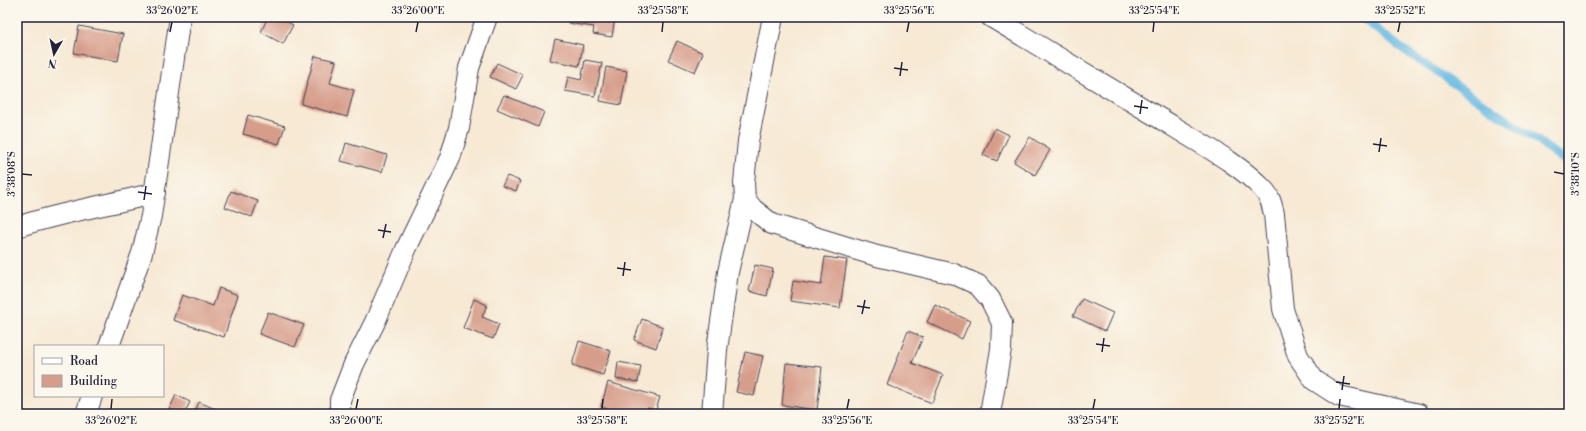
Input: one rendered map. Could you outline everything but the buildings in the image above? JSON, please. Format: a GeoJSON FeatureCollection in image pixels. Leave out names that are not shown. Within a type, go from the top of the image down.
{"type":"FeatureCollection","features":[{"type":"Feature","properties":{"kind":"street"},"geometry":{"type":"LineString","coordinates":[[109,345],[142,253],[151,216],[180,17]]}},
{"type":"Feature","properties":{"kind":"street"},"geometry":{"type":"LineString","coordinates":[[340,414],[340,400],[354,364],[375,322],[407,246],[450,158],[459,128],[469,68],[487,17]]}},
{"type":"Feature","properties":{"kind":"street"},"geometry":{"type":"LineString","coordinates":[[712,414],[717,350],[728,272],[745,199],[744,183],[748,141],[773,17]]}},
{"type":"Feature","properties":{"kind":"street"},"geometry":{"type":"LineString","coordinates":[[991,17],[1140,107],[1248,175],[1264,190],[1271,201],[1274,214],[1283,309],[1298,356],[1314,380],[1339,396],[1419,414]]}},
{"type":"Feature","properties":{"kind":"street"},"geometry":{"type":"LineString","coordinates":[[17,227],[45,218],[108,205],[155,193]]}},
{"type":"Feature","properties":{"kind":"street"},"geometry":{"type":"LineString","coordinates":[[745,199],[753,209],[772,224],[877,256],[954,274],[978,285],[990,299],[1002,323],[1001,349],[990,414]]}},
{"type":"Feature","properties":{"kind":"street"},"geometry":{"type":"LineString","coordinates":[[86,414],[92,397]]}},
{"type":"Feature","properties":{"kind":"waterway"},"geometry":{"type":"LineString","coordinates":[[1361,17],[1401,48],[1537,140],[1569,164]]}}]}
